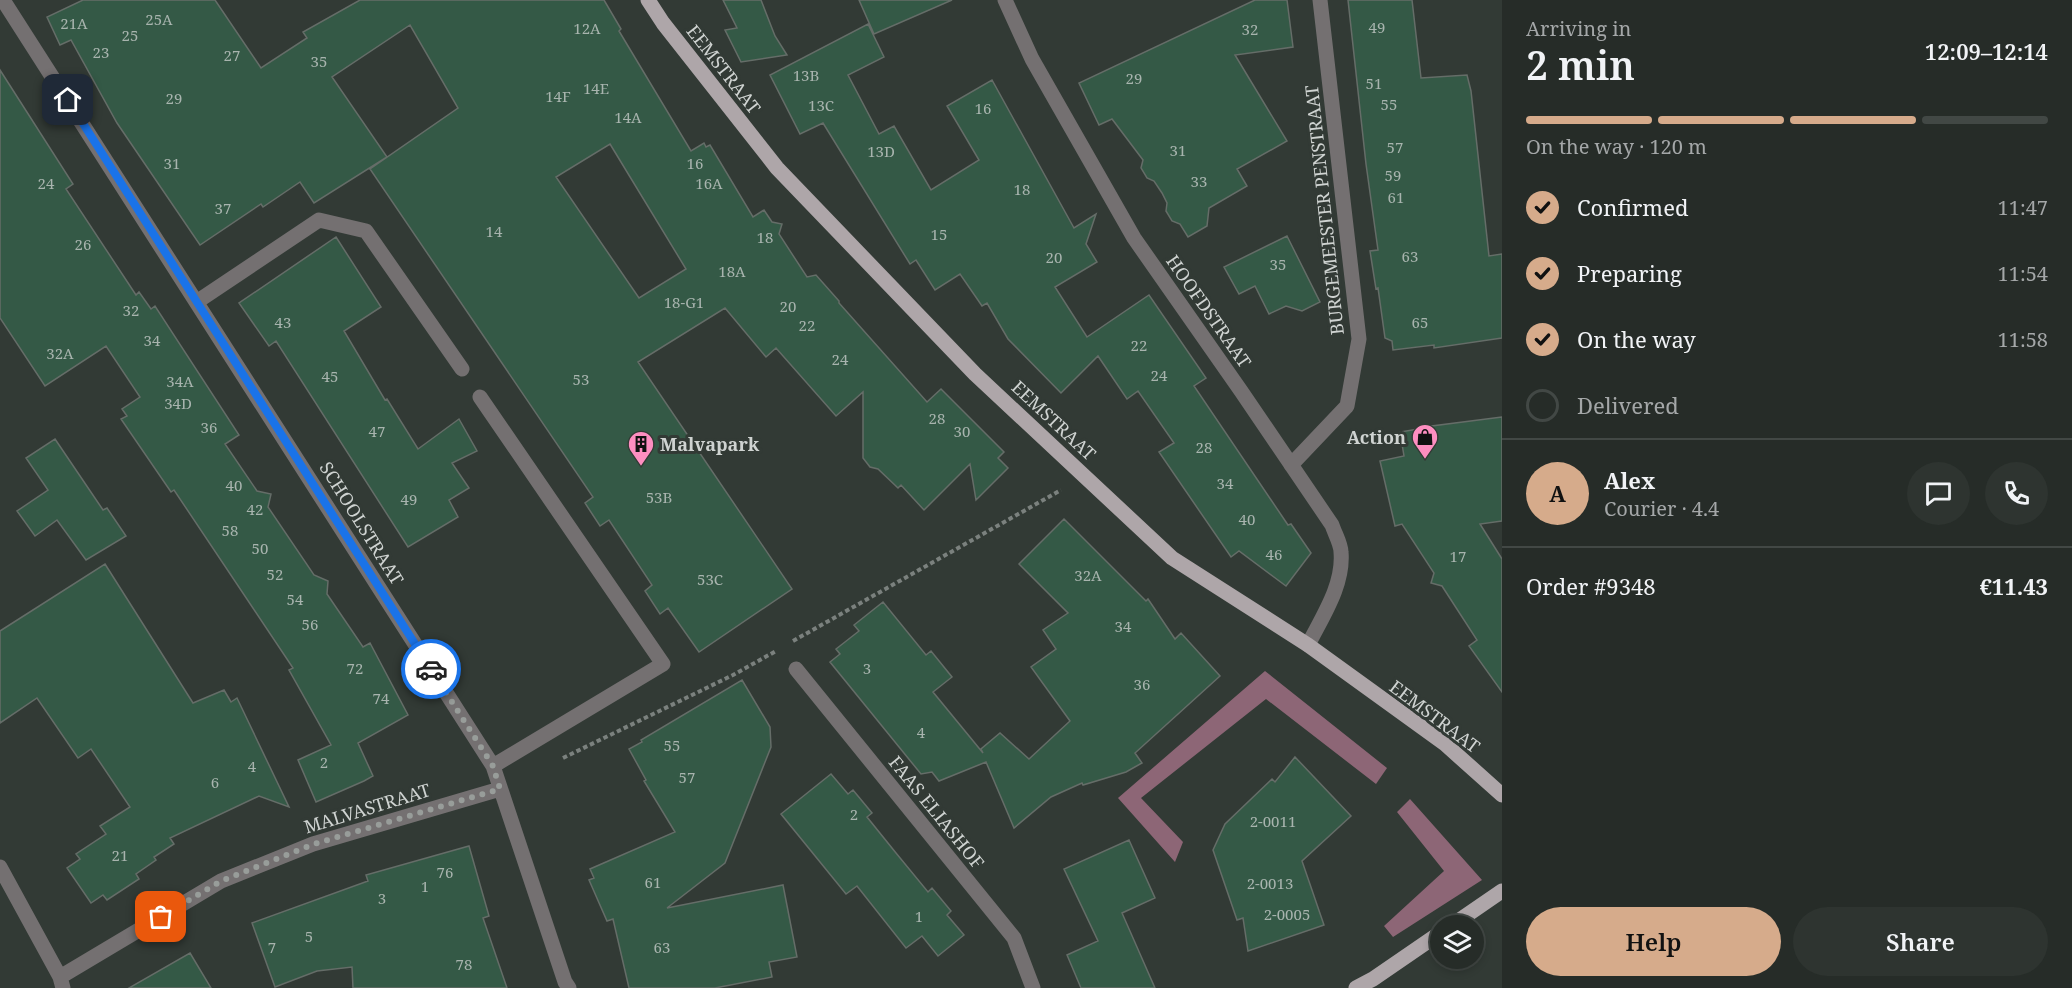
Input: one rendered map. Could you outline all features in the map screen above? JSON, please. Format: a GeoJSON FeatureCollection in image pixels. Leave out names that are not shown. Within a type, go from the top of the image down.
{"type":"FeatureCollection","features":[{"type":"Feature","properties":{"kind":"main road","name":"EEMSTRAAT"},"geometry":{"type":"LineString","coordinates":[[648,0],[663,23],[777,168],[975,374],[1172,558],[1308,645],[1445,744],[1502,795]]}},
{"type":"Feature","properties":{"kind":"main road"},"geometry":{"type":"LineString","coordinates":[[1467,915],[1502,891]]}},
{"type":"Feature","properties":{"kind":"main road"},"geometry":{"type":"LineString","coordinates":[[1356,988],[1375,984],[1430,941]]}},
{"type":"Feature","properties":{"kind":"street","name":"SCHOOLSTRAAT"},"geometry":{"type":"LineString","coordinates":[[3,0],[198,301],[493,766],[569,988]]}},
{"type":"Feature","properties":{"kind":"street","name":"HOOFDSTRAAT"},"geometry":{"type":"LineString","coordinates":[[1005,0],[1032,58],[1134,238],[1235,381],[1332,525],[1341,550],[1340,575],[1308,645]]}},
{"type":"Feature","properties":{"kind":"street","name":"BURGEMEESTER PENSTRAAT"},"geometry":{"type":"LineString","coordinates":[[1291,465],[1347,406],[1359,339],[1320,0]]}},
{"type":"Feature","properties":{"kind":"street"},"geometry":{"type":"LineString","coordinates":[[198,301],[319,220],[366,231],[462,369]]}},
{"type":"Feature","properties":{"kind":"street"},"geometry":{"type":"LineString","coordinates":[[480,397],[663,664],[493,766]]}},
{"type":"Feature","properties":{"kind":"street","name":"FAAS ELIASHOF"},"geometry":{"type":"LineString","coordinates":[[795,669],[1014,938],[1033,988]]}},
{"type":"Feature","properties":{"kind":"street","name":"MALVASTRAAT"},"geometry":{"type":"LineString","coordinates":[[61,982],[221,881],[314,844],[500,789]]}},
{"type":"Feature","properties":{"kind":"street"},"geometry":{"type":"LineString","coordinates":[[0,867],[61,982]]}},
{"type":"Feature","properties":{"kind":"path"},"geometry":{"type":"LineString","coordinates":[[793,641],[1085,477]]}},
{"type":"Feature","properties":{"kind":"path"},"geometry":{"type":"LineString","coordinates":[[553,763],[733,675],[783,647]]}},
{"type":"Feature","properties":{"kind":"shaded area"},"geometry":{"type":"Polygon","coordinates":[[[1265,671],[1387,768],[1376,784],[1266,699],[1141,798],[1183,842],[1175,862],[1118,798],[1265,671]]]}},
{"type":"Feature","properties":{"kind":"shaded area"},"geometry":{"type":"Polygon","coordinates":[[[1410,799],[1482,880],[1393,937],[1384,926],[1444,871],[1397,812],[1410,799]]]}},
{"type":"Feature","properties":{"kind":"building"},"geometry":{"type":"Polygon","coordinates":[[[83,0],[215,0],[261,68],[307,38],[303,32],[360,0],[604,0],[621,29],[619,31],[691,151],[704,143],[706,147],[710,145],[753,217],[764,210],[772,222],[782,224],[779,234],[807,277],[816,275],[927,402],[941,389],[1004,452],[998,458],[1008,468],[976,500],[970,464],[924,510],[901,485],[898,488],[878,469],[870,467],[863,458],[863,392],[836,416],[776,348],[766,357],[725,308],[638,362],[792,589],[699,652],[668,608],[660,614],[645,591],[652,585],[609,520],[600,526],[585,503],[593,497],[370,169],[458,108],[410,25],[332,77],[387,157],[314,203],[300,182],[263,207],[261,204],[200,245],[117,123],[71,40],[60,45],[47,17],[83,0]],[[610,144],[556,177],[639,298],[686,269],[610,144]]]}},
{"type":"Feature","properties":{"kind":"building"},"geometry":{"type":"Polygon","coordinates":[[[723,0],[761,0],[775,36],[787,55],[741,62],[725,30],[737,28],[723,0]]]}},
{"type":"Feature","properties":{"kind":"building"},"geometry":{"type":"Polygon","coordinates":[[[859,0],[952,0],[874,34],[859,0]]]}},
{"type":"Feature","properties":{"kind":"building"},"geometry":{"type":"Polygon","coordinates":[[[1255,0],[1287,0],[1293,47],[1235,55],[1287,141],[1237,169],[1247,186],[1209,208],[1207,226],[1188,237],[1180,224],[1172,221],[1166,211],[1167,203],[1162,193],[1154,181],[1147,178],[1141,168],[1143,160],[1112,119],[1099,125],[1079,83],[1255,0]]]}},
{"type":"Feature","properties":{"kind":"building"},"geometry":{"type":"Polygon","coordinates":[[[1348,0],[1412,0],[1421,78],[1467,75],[1471,91],[1489,256],[1502,254],[1502,338],[1434,348],[1434,345],[1393,350],[1392,341],[1385,338],[1370,251],[1378,250],[1348,0]]]}},
{"type":"Feature","properties":{"kind":"building"},"geometry":{"type":"Polygon","coordinates":[[[868,24],[884,57],[848,75],[879,134],[894,126],[931,190],[979,160],[947,106],[992,80],[1074,228],[1096,214],[1086,244],[1097,262],[1055,287],[1087,337],[1149,295],[1206,378],[1194,386],[1288,525],[1291,524],[1311,553],[1286,586],[1239,551],[1231,557],[1159,452],[1174,443],[1138,391],[1127,399],[1098,356],[1061,393],[1008,339],[987,303],[982,306],[960,274],[935,290],[916,260],[910,264],[823,123],[800,134],[770,75],[868,24]]]}},
{"type":"Feature","properties":{"kind":"building"},"geometry":{"type":"Polygon","coordinates":[[[0,70],[73,184],[66,189],[136,295],[139,292],[151,309],[155,306],[239,435],[225,444],[257,491],[271,494],[268,507],[314,575],[328,581],[327,594],[363,647],[370,643],[408,715],[358,743],[373,776],[364,781],[316,802],[298,760],[331,745],[289,670],[293,668],[174,490],[171,492],[121,419],[127,416],[122,409],[140,397],[106,346],[45,386],[0,318],[0,70]]]}},
{"type":"Feature","properties":{"kind":"building"},"geometry":{"type":"Polygon","coordinates":[[[1287,236],[1320,302],[1302,311],[1286,306],[1269,314],[1255,286],[1239,294],[1224,267],[1287,236]]]}},
{"type":"Feature","properties":{"kind":"building"},"geometry":{"type":"Polygon","coordinates":[[[336,237],[381,307],[344,331],[385,400],[387,399],[418,449],[459,419],[477,451],[452,463],[469,488],[449,500],[458,517],[408,547],[276,341],[269,346],[239,303],[336,237]]]}},
{"type":"Feature","properties":{"kind":"building"},"geometry":{"type":"Polygon","coordinates":[[[1502,417],[1502,521],[1480,524],[1502,559],[1502,692],[1469,646],[1477,640],[1442,586],[1431,583],[1434,573],[1402,524],[1395,526],[1380,461],[1404,456],[1400,432],[1502,417]]]}},
{"type":"Feature","properties":{"kind":"building"},"geometry":{"type":"Polygon","coordinates":[[[55,439],[103,510],[107,508],[126,536],[86,560],[57,520],[35,536],[17,511],[48,490],[26,458],[55,439]]]}},
{"type":"Feature","properties":{"kind":"building"},"geometry":{"type":"Polygon","coordinates":[[[1064,519],[1146,601],[1148,599],[1175,639],[1181,633],[1220,676],[1135,753],[1142,763],[1126,772],[1083,785],[1082,783],[1051,797],[1014,828],[986,762],[939,781],[932,772],[921,774],[830,662],[840,654],[836,649],[859,631],[854,625],[883,602],[926,655],[931,651],[952,677],[933,692],[983,753],[981,749],[1000,733],[1029,759],[1070,721],[1031,667],[1056,649],[1043,630],[1068,613],[1019,564],[1064,519]]]}},
{"type":"Feature","properties":{"kind":"building"},"geometry":{"type":"Polygon","coordinates":[[[105,564],[193,703],[224,690],[231,702],[237,698],[289,807],[259,796],[170,838],[174,844],[154,857],[156,860],[136,874],[139,879],[107,900],[103,895],[91,903],[67,868],[80,859],[76,854],[106,834],[100,826],[130,807],[91,749],[78,758],[37,698],[0,723],[0,631],[105,564]]]}},
{"type":"Feature","properties":{"kind":"building"},"geometry":{"type":"Polygon","coordinates":[[[742,680],[770,727],[771,747],[725,863],[667,908],[783,885],[797,957],[769,962],[772,977],[715,988],[629,988],[613,919],[607,921],[589,880],[594,878],[590,869],[675,832],[644,781],[646,780],[629,749],[742,680]]]}},
{"type":"Feature","properties":{"kind":"building"},"geometry":{"type":"Polygon","coordinates":[[[1295,757],[1351,816],[1302,861],[1324,925],[1248,951],[1243,918],[1237,920],[1213,850],[1225,824],[1272,779],[1275,782],[1295,757]]]}},
{"type":"Feature","properties":{"kind":"building"},"geometry":{"type":"Polygon","coordinates":[[[831,774],[848,794],[853,790],[872,813],[867,817],[896,853],[928,892],[932,888],[951,911],[947,915],[964,935],[938,956],[922,936],[906,948],[857,886],[846,894],[781,814],[831,774]]]}},
{"type":"Feature","properties":{"kind":"building"},"geometry":{"type":"Polygon","coordinates":[[[1129,840],[1155,898],[1122,913],[1155,988],[1081,988],[1067,955],[1098,941],[1064,869],[1129,840]]]}},
{"type":"Feature","properties":{"kind":"building"},"geometry":{"type":"Polygon","coordinates":[[[469,846],[489,916],[483,918],[507,988],[353,988],[352,967],[317,971],[275,987],[252,923],[368,881],[366,875],[469,846]]]}},
{"type":"Feature","properties":{"kind":"building"},"geometry":{"type":"Polygon","coordinates":[[[190,953],[211,988],[129,988],[190,953]]]}},
{"type":"Feature","properties":{"kind":"way so far"},"geometry":{"type":"LineString","coordinates":[[161,917],[221,881],[314,844],[500,789],[493,766],[431,669]]}},
{"type":"Feature","properties":{"kind":"place","name":"Action"},"geometry":{"type":"Point","coordinates":[1425,460]}},
{"type":"Feature","properties":{"kind":"place","name":"Malvapark"},"geometry":{"type":"Point","coordinates":[641,467]}},
{"type":"Feature","properties":{"kind":"route"},"geometry":{"type":"LineString","coordinates":[[68,100],[431,669]]}}]}
